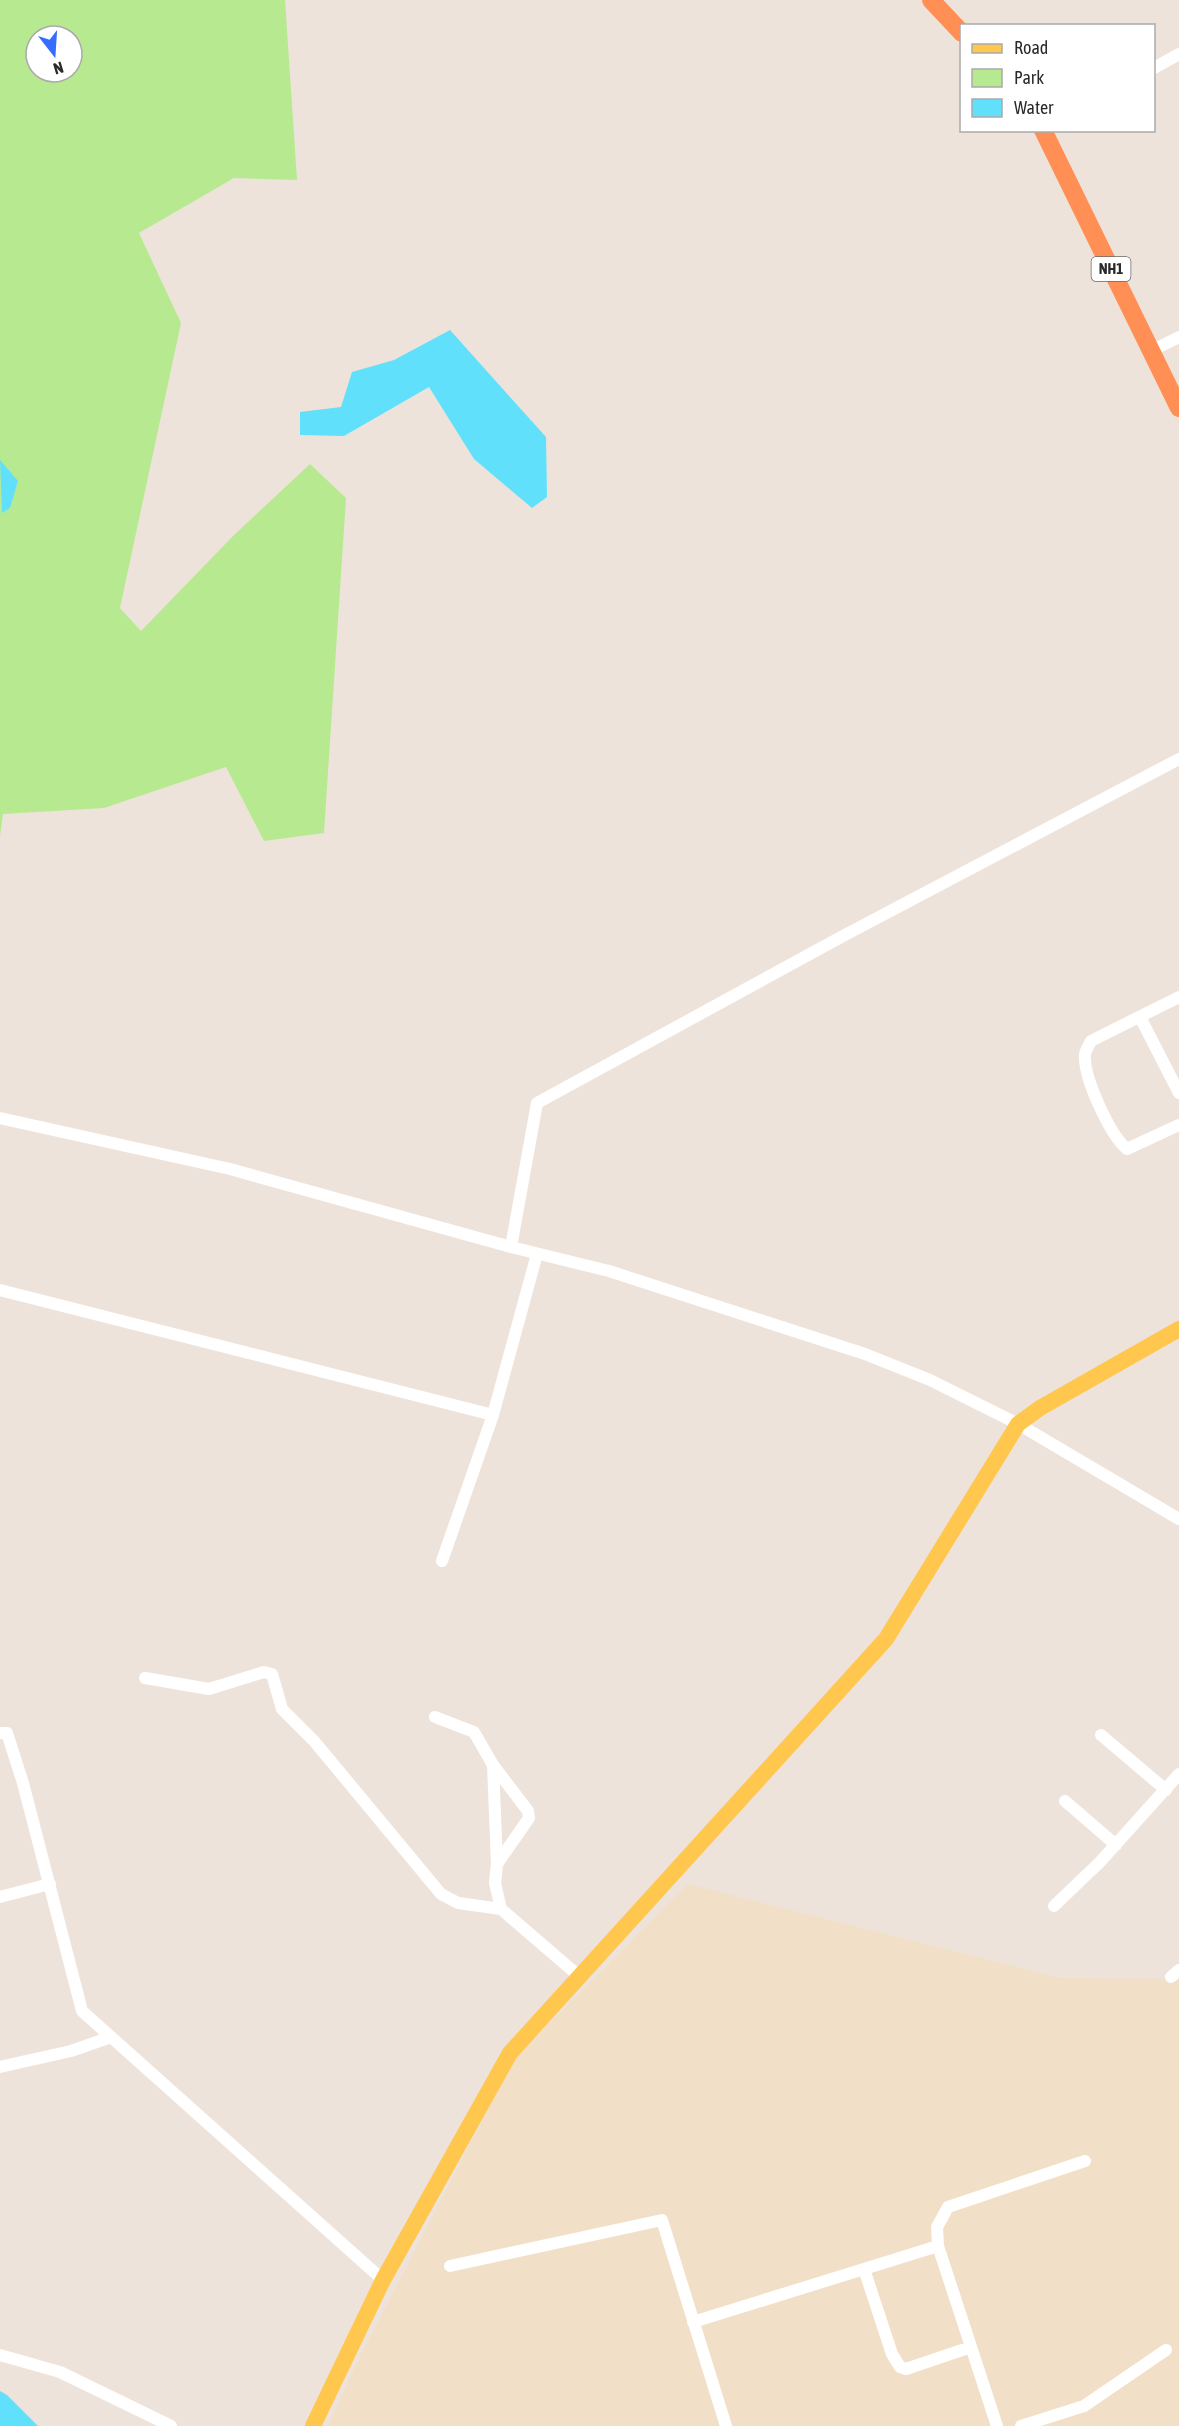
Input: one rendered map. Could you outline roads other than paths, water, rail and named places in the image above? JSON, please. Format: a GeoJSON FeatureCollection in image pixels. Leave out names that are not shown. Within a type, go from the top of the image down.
{"type":"FeatureCollection","features":[{"type":"Feature","properties":{"kind":"highway"},"geometry":{"type":"LineString","coordinates":[[932,0],[960,31]]}},
{"type":"Feature","properties":{"kind":"highway","name":"NH1"},"geometry":{"type":"LineString","coordinates":[[1044,132],[1178,402]]}},
{"type":"Feature","properties":{"kind":"main road"},"geometry":{"type":"LineString","coordinates":[[313,2426],[383,2280],[510,2053],[886,1639],[1018,1424],[1040,1408],[1179,1329]]}},
{"type":"Feature","properties":{"kind":"street"},"geometry":{"type":"LineString","coordinates":[[1155,67],[1179,54]]}},
{"type":"Feature","properties":{"kind":"street"},"geometry":{"type":"LineString","coordinates":[[1151,351],[1179,337]]}},
{"type":"Feature","properties":{"kind":"street"},"geometry":{"type":"LineString","coordinates":[[511,1248],[537,1103],[833,942],[1179,759]]}},
{"type":"Feature","properties":{"kind":"street"},"geometry":{"type":"LineString","coordinates":[[1179,997],[1091,1041],[1085,1054],[1095,1095],[1117,1140],[1127,1149],[1179,1125]]}},
{"type":"Feature","properties":{"kind":"street"},"geometry":{"type":"LineString","coordinates":[[1140,1017],[1179,1093]]}},
{"type":"Feature","properties":{"kind":"street"},"geometry":{"type":"LineString","coordinates":[[0,1118],[230,1169],[511,1248],[609,1271],[865,1354],[930,1380],[1018,1424],[1179,1519]]}},
{"type":"Feature","properties":{"kind":"street"},"geometry":{"type":"LineString","coordinates":[[442,1561],[493,1415],[537,1254]]}},
{"type":"Feature","properties":{"kind":"street"},"geometry":{"type":"LineString","coordinates":[[0,1290],[493,1415]]}},
{"type":"Feature","properties":{"kind":"street"},"geometry":{"type":"LineString","coordinates":[[145,1678],[209,1689],[264,1672],[272,1674],[282,1708],[314,1741],[441,1894],[458,1903],[501,1909],[580,1977]]}},
{"type":"Feature","properties":{"kind":"street"},"geometry":{"type":"LineString","coordinates":[[435,1717],[474,1732],[493,1765],[529,1815],[497,1864]]}},
{"type":"Feature","properties":{"kind":"street"},"geometry":{"type":"LineString","coordinates":[[0,1733],[7,1733],[50,1884],[82,2011],[383,2280]]}},
{"type":"Feature","properties":{"kind":"street"},"geometry":{"type":"LineString","coordinates":[[1101,1735],[1166,1790]]}},
{"type":"Feature","properties":{"kind":"street"},"geometry":{"type":"LineString","coordinates":[[493,1765],[497,1864],[495,1883],[501,1909]]}},
{"type":"Feature","properties":{"kind":"street"},"geometry":{"type":"LineString","coordinates":[[1054,1906],[1116,1845],[1179,1774]]}},
{"type":"Feature","properties":{"kind":"street"},"geometry":{"type":"LineString","coordinates":[[1065,1802],[1116,1845]]}},
{"type":"Feature","properties":{"kind":"street"},"geometry":{"type":"LineString","coordinates":[[0,1897],[50,1884]]}},
{"type":"Feature","properties":{"kind":"street"},"geometry":{"type":"LineString","coordinates":[[0,2067],[71,2051],[111,2037]]}},
{"type":"Feature","properties":{"kind":"street"},"geometry":{"type":"LineString","coordinates":[[997,2426],[938,2246],[937,2227],[948,2207],[1084,2161]]}},
{"type":"Feature","properties":{"kind":"street"},"geometry":{"type":"LineString","coordinates":[[450,2266],[662,2220],[726,2426]]}},
{"type":"Feature","properties":{"kind":"street"},"geometry":{"type":"LineString","coordinates":[[693,2322],[938,2246]]}},
{"type":"Feature","properties":{"kind":"street"},"geometry":{"type":"LineString","coordinates":[[864,2270],[892,2354],[900,2367],[906,2368],[971,2347]]}},
{"type":"Feature","properties":{"kind":"street"},"geometry":{"type":"LineString","coordinates":[[1022,2426],[1084,2406],[1166,2350]]}},
{"type":"Feature","properties":{"kind":"street"},"geometry":{"type":"LineString","coordinates":[[0,2355],[60,2372],[171,2426]]}},
{"type":"Feature","properties":{"kind":"water"},"geometry":{"type":"Polygon","coordinates":[[[450,330],[546,437],[547,497],[532,508],[474,459],[429,387],[344,436],[300,435],[300,412],[341,407],[352,372],[394,360],[450,330]]]}},
{"type":"Feature","properties":{"kind":"water"},"geometry":{"type":"Polygon","coordinates":[[[0,460],[18,481],[10,508],[2,513],[0,460]]]}},
{"type":"Feature","properties":{"kind":"water"},"geometry":{"type":"Polygon","coordinates":[[[0,2391],[7,2395],[38,2426],[0,2426],[0,2391]]]}}]}
